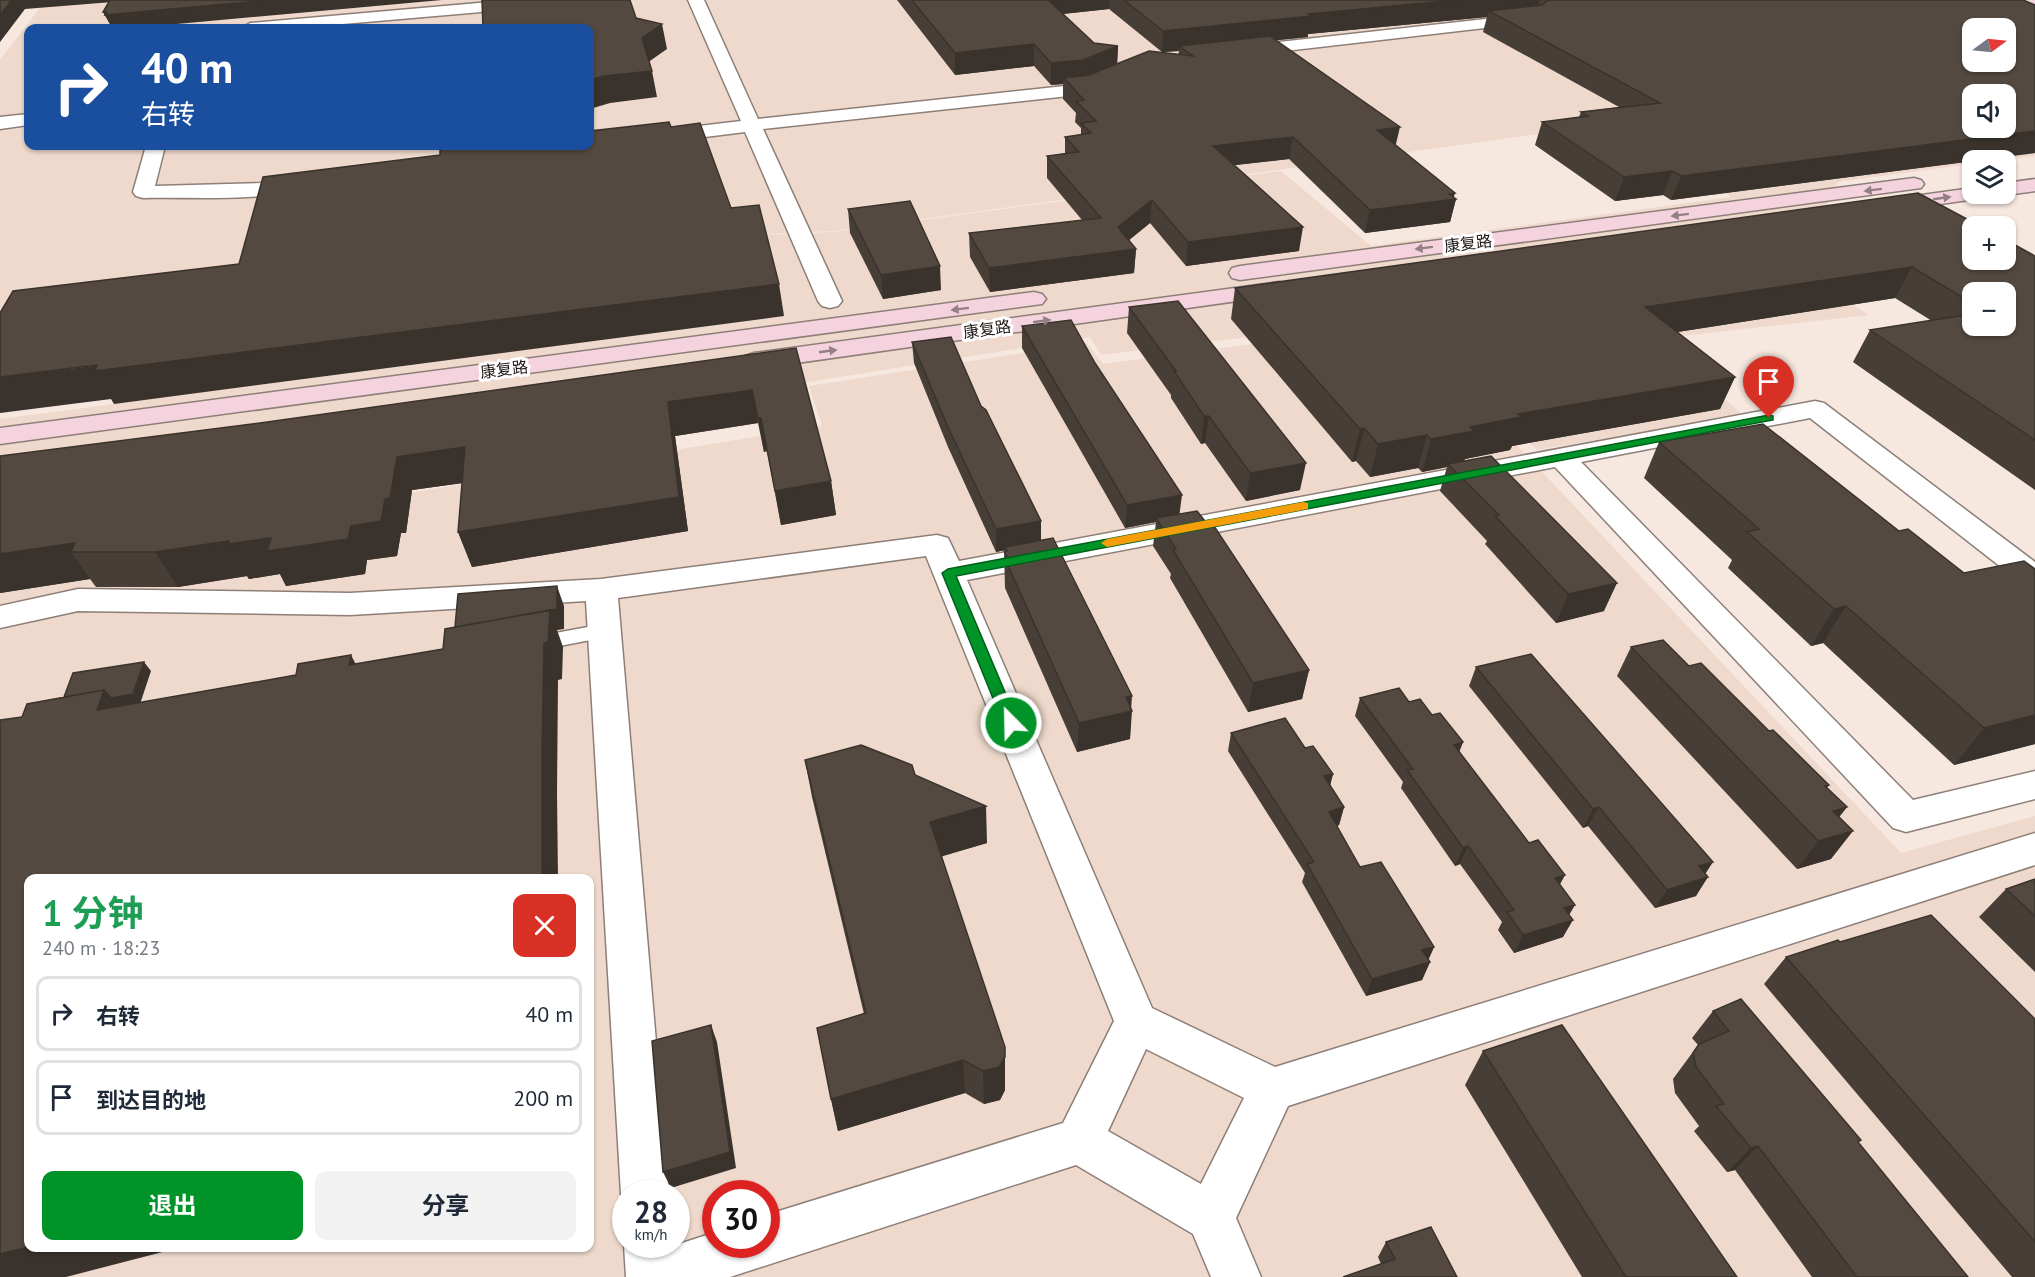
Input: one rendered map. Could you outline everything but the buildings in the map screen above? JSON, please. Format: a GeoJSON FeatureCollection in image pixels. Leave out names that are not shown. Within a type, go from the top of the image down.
{"type":"FeatureCollection","features":[{"type":"Feature","properties":{"kind":"main road"},"geometry":{"type":"LineString","coordinates":[[2018,6],[2035,13]]}},
{"type":"Feature","properties":{"kind":"main road"},"geometry":{"type":"LineString","coordinates":[[2016,171],[2035,168]]}},
{"type":"Feature","properties":{"kind":"main road","name":"康复路"},"geometry":{"type":"LineString","coordinates":[[1142,285],[1962,178]]}},
{"type":"Feature","properties":{"kind":"main road"},"geometry":{"type":"LineString","coordinates":[[2016,188],[2035,185]]}},
{"type":"Feature","properties":{"kind":"main road","name":"康复路"},"geometry":{"type":"LineString","coordinates":[[732,364],[1962,196]]}},
{"type":"Feature","properties":{"kind":"main road","name":"康复路"},"geometry":{"type":"LineString","coordinates":[[0,436],[1059,296]]}},
{"type":"Feature","properties":{"kind":"street"},"geometry":{"type":"LineString","coordinates":[[295,24],[563,0]]}},
{"type":"Feature","properties":{"kind":"street"},"geometry":{"type":"LineString","coordinates":[[696,0],[830,301]]}},
{"type":"Feature","properties":{"kind":"street"},"geometry":{"type":"LineString","coordinates":[[1220,53],[1535,19]]}},
{"type":"Feature","properties":{"kind":"street"},"geometry":{"type":"LineString","coordinates":[[636,140],[1088,89],[1119,75]]}},
{"type":"Feature","properties":{"kind":"street"},"geometry":{"type":"LineString","coordinates":[[0,123],[24,120]]}},
{"type":"Feature","properties":{"kind":"street"},"geometry":{"type":"LineString","coordinates":[[154,150],[143,192],[262,189],[321,181]]}},
{"type":"Feature","properties":{"kind":"street"},"geometry":{"type":"LineString","coordinates":[[948,573],[1815,409],[2035,578]]}},
{"type":"Feature","properties":{"kind":"street"},"geometry":{"type":"LineString","coordinates":[[1561,457],[1906,817],[2035,785]]}},
{"type":"Feature","properties":{"kind":"street"},"geometry":{"type":"LineString","coordinates":[[0,618],[78,600],[350,604],[601,590],[937,545],[1136,1022],[1273,1089],[2035,849]]}},
{"type":"Feature","properties":{"kind":"street"},"geometry":{"type":"LineString","coordinates":[[601,590],[644,1180]]}},
{"type":"Feature","properties":{"kind":"street"},"geometry":{"type":"LineString","coordinates":[[780,1236],[1079,1141],[1136,1022]]}},
{"type":"Feature","properties":{"kind":"street"},"geometry":{"type":"LineString","coordinates":[[1211,1217],[1273,1089]]}},
{"type":"Feature","properties":{"kind":"street"},"geometry":{"type":"LineString","coordinates":[[1079,1141],[1211,1217],[1236,1277]]}},
{"type":"Feature","properties":{"kind":"street"},"geometry":{"type":"LineString","coordinates":[[650,1258],[651,1277],[711,1258]]}},
{"type":"Feature","properties":{"kind":"lane"},"geometry":{"type":"LineString","coordinates":[[511,648],[604,631]]}},
{"type":"Feature","properties":{"kind":"shaded area"},"geometry":{"type":"Polygon","coordinates":[[[46,0],[1959,0],[1989,18],[1962,18],[1962,72],[2007,72],[2035,80],[2035,156],[2016,158],[2016,150],[1962,150],[1962,165],[1837,182],[1798,270],[1869,315],[1655,339],[1743,415],[1537,450],[1407,318],[1101,355],[1090,337],[690,401],[0,545],[0,419],[114,404],[763,235],[834,232],[1281,171],[1371,246],[1731,197],[1683,165],[1597,126],[834,231],[735,235],[0,362],[0,60],[24,29],[24,150],[594,150],[594,24],[28,24],[46,0]]]}},
{"type":"Feature","properties":{"kind":"shaded area"},"geometry":{"type":"Polygon","coordinates":[[[1403,324],[1901,853],[2035,816],[2035,1277],[0,1277],[0,559],[822,426],[809,386],[1087,343],[1103,364],[1403,324]]]}},
{"type":"Feature","properties":{"kind":"slow traffic"},"geometry":{"type":"LineString","coordinates":[[1107,543],[1303,506]]}},
{"type":"Feature","properties":{"kind":"route"},"geometry":{"type":"LineString","coordinates":[[1011,723],[948,573],[1769,418]]}}]}
